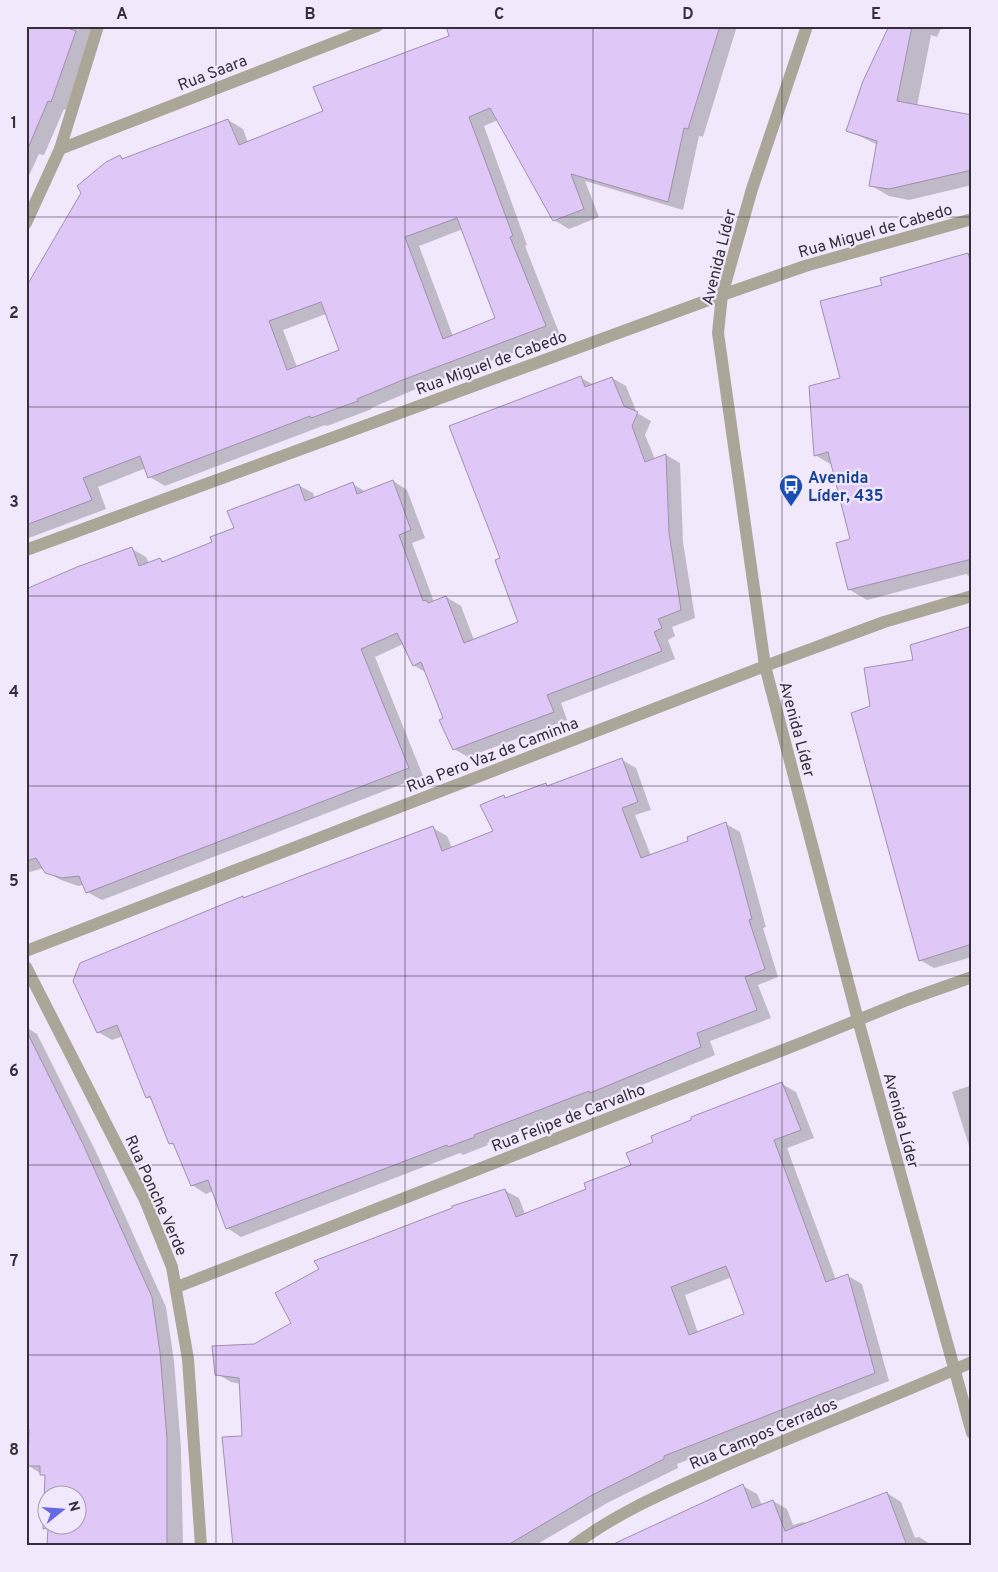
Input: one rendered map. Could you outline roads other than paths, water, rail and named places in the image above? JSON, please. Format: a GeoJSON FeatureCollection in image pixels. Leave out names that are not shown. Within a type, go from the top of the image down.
{"type":"FeatureCollection","features":[{"type":"Feature","properties":{"kind":"street"},"geometry":{"type":"LineString","coordinates":[[26,223],[60,149],[98,26]]}},
{"type":"Feature","properties":{"kind":"street","name":"Rua Saara"},"geometry":{"type":"LineString","coordinates":[[60,149],[377,26]]}},
{"type":"Feature","properties":{"kind":"street","name":"Avenida Líder"},"geometry":{"type":"LineString","coordinates":[[807,26],[752,189],[722,295],[718,333],[765,666],[858,1020],[972,1433]]}},
{"type":"Feature","properties":{"kind":"street","name":"Rua Miguel de Cabedo"},"geometry":{"type":"LineString","coordinates":[[26,550],[722,295],[805,266],[972,219]]}},
{"type":"Feature","properties":{"kind":"street","name":"Rua Pero Vaz de Caminha"},"geometry":{"type":"LineString","coordinates":[[26,951],[765,666],[884,622],[972,596]]}},
{"type":"Feature","properties":{"kind":"street","name":"Rua Ponche Verde"},"geometry":{"type":"LineString","coordinates":[[26,967],[145,1200],[161,1237],[177,1287],[188,1359],[200,1546]]}},
{"type":"Feature","properties":{"kind":"street","name":"Rua Felipe de Carvalho"},"geometry":{"type":"LineString","coordinates":[[177,1287],[906,1000],[972,977]]}},
{"type":"Feature","properties":{"kind":"street","name":"Rua Campos Cerrados"},"geometry":{"type":"LineString","coordinates":[[573,1546],[598,1527],[644,1502],[771,1445],[972,1362]]}},
{"type":"Feature","properties":{"kind":"place","name":"Avenida Líder, 435"},"geometry":{"type":"Point","coordinates":[791,507]}}]}
